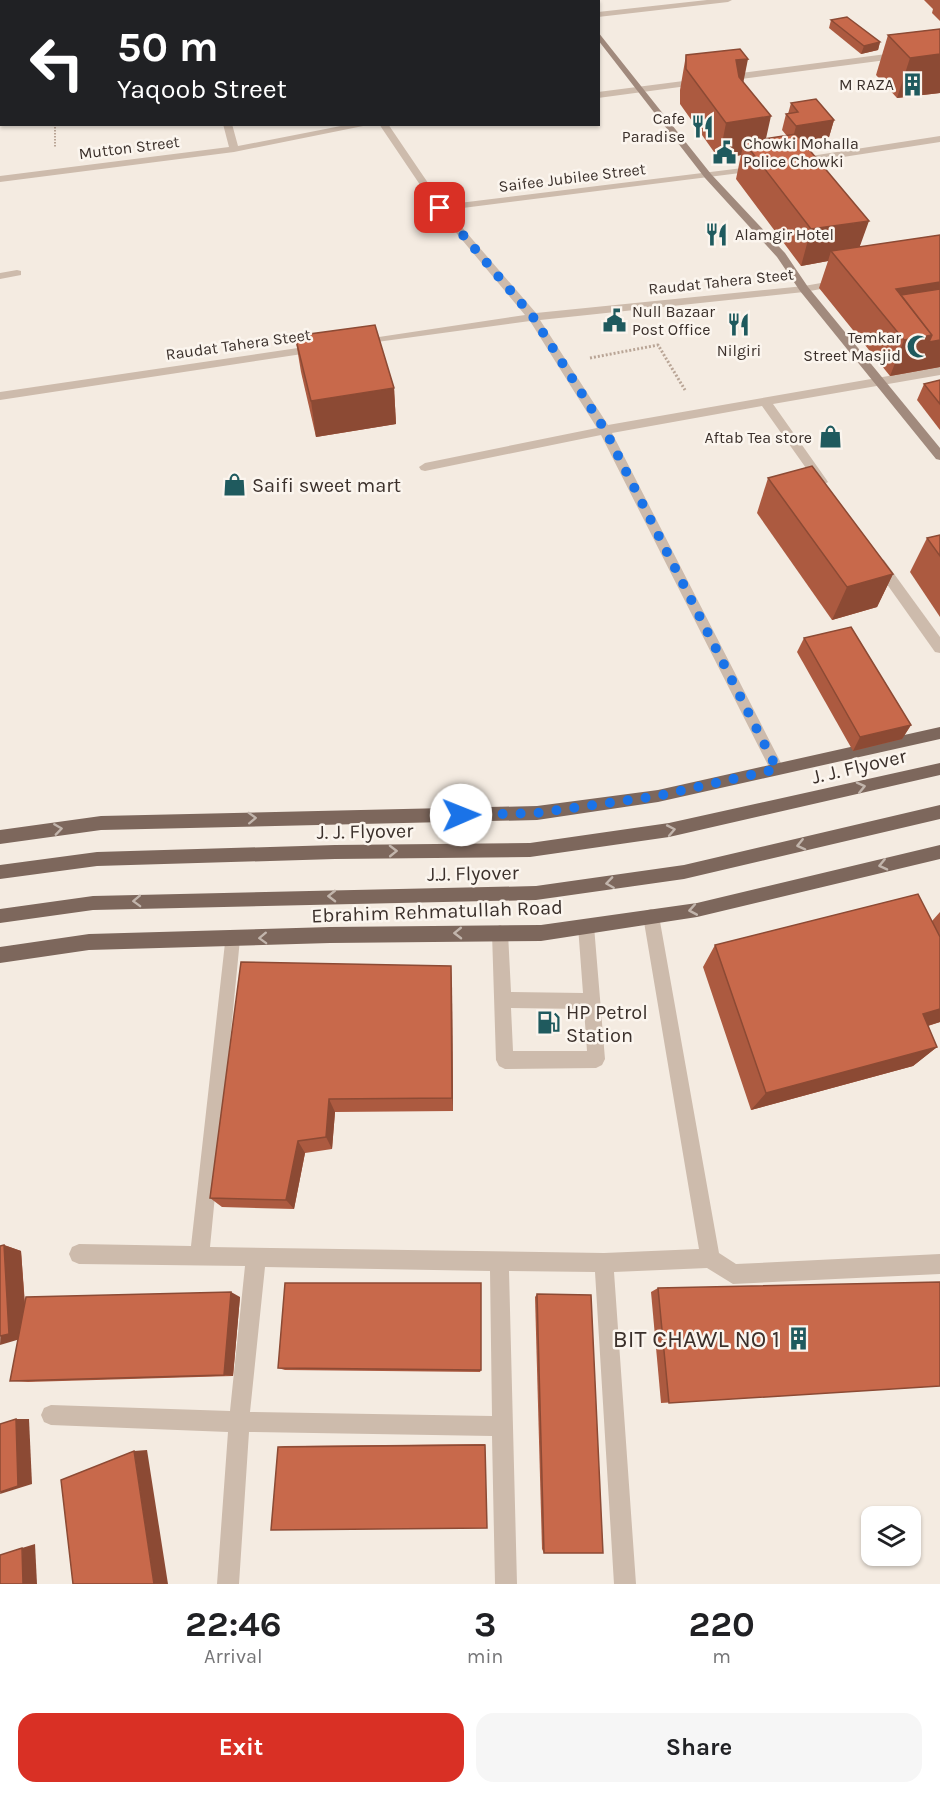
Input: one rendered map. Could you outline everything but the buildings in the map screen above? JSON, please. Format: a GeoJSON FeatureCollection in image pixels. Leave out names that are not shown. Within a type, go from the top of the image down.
{"type":"FeatureCollection","features":[{"type":"Feature","properties":{"kind":"main road"},"geometry":{"type":"LineString","coordinates":[[600,36],[643,89],[708,176],[781,255],[804,289],[940,456]]}},
{"type":"Feature","properties":{"kind":"main road"},"geometry":{"type":"LineString","coordinates":[[0,837],[100,823],[537,813],[658,796],[940,733]]}},
{"type":"Feature","properties":{"kind":"main road","name":"J. J. Flyover"},"geometry":{"type":"LineString","coordinates":[[0,872],[97,859],[334,852],[530,850],[669,830],[940,769]]}},
{"type":"Feature","properties":{"kind":"main road","name":"J.J. Flyover"},"geometry":{"type":"LineString","coordinates":[[0,916],[93,903],[536,893],[684,872],[940,812]]}},
{"type":"Feature","properties":{"kind":"main road","name":"Ebrahim Rehmatullah Road"},"geometry":{"type":"LineString","coordinates":[[0,955],[89,942],[330,935],[541,933],[696,910],[940,852]]}},
{"type":"Feature","properties":{"kind":"street"},"geometry":{"type":"LineString","coordinates":[[600,15],[728,0]]}},
{"type":"Feature","properties":{"kind":"street"},"geometry":{"type":"LineString","coordinates":[[721,79],[940,50]]}},
{"type":"Feature","properties":{"kind":"street"},"geometry":{"type":"LineString","coordinates":[[600,95],[710,81]]}},
{"type":"Feature","properties":{"kind":"street"},"geometry":{"type":"LineString","coordinates":[[228,126],[234,149]]}},
{"type":"Feature","properties":{"kind":"street","name":"Mutton Street"},"geometry":{"type":"LineString","coordinates":[[0,179],[234,149],[358,126]]}},
{"type":"Feature","properties":{"kind":"street"},"geometry":{"type":"LineString","coordinates":[[384,126],[440,208],[533,317],[605,430],[777,769]]}},
{"type":"Feature","properties":{"kind":"street"},"geometry":{"type":"LineString","coordinates":[[790,162],[940,139]]}},
{"type":"Feature","properties":{"kind":"street","name":"Saifee Jubilee Street"},"geometry":{"type":"LineString","coordinates":[[440,208],[708,176],[767,166]]}},
{"type":"Feature","properties":{"kind":"street"},"geometry":{"type":"LineString","coordinates":[[0,276],[17,273]]}},
{"type":"Feature","properties":{"kind":"street","name":"Raudat Tahera Steet"},"geometry":{"type":"LineString","coordinates":[[0,396],[533,317],[804,289],[849,281]]}},
{"type":"Feature","properties":{"kind":"street"},"geometry":{"type":"LineString","coordinates":[[425,467],[605,430],[940,371]]}},
{"type":"Feature","properties":{"kind":"street"},"geometry":{"type":"LineString","coordinates":[[765,402],[832,497]]}},
{"type":"Feature","properties":{"kind":"street"},"geometry":{"type":"LineString","coordinates":[[873,554],[940,648]]}},
{"type":"Feature","properties":{"kind":"street"},"geometry":{"type":"LineString","coordinates":[[651,916],[710,1258]]}},
{"type":"Feature","properties":{"kind":"street"},"geometry":{"type":"LineString","coordinates":[[500,933],[505,1060],[596,1059],[585,926]]}},
{"type":"Feature","properties":{"kind":"street"},"geometry":{"type":"LineString","coordinates":[[200,1255],[232,939]]}},
{"type":"Feature","properties":{"kind":"street"},"geometry":{"type":"LineString","coordinates":[[502,1000],[590,1001]]}},
{"type":"Feature","properties":{"kind":"street"},"geometry":{"type":"LineString","coordinates":[[79,1254],[604,1263],[710,1258],[734,1274],[940,1264]]}},
{"type":"Feature","properties":{"kind":"street"},"geometry":{"type":"LineString","coordinates":[[228,1584],[239,1422],[256,1257]]}},
{"type":"Feature","properties":{"kind":"street"},"geometry":{"type":"LineString","coordinates":[[499,1260],[506,1584]]}},
{"type":"Feature","properties":{"kind":"street"},"geometry":{"type":"LineString","coordinates":[[604,1263],[625,1584]]}},
{"type":"Feature","properties":{"kind":"street"},"geometry":{"type":"LineString","coordinates":[[51,1414],[239,1422],[503,1426]]}},
{"type":"Feature","properties":{"kind":"path"},"geometry":{"type":"LineString","coordinates":[[562,363],[658,345],[700,414]]}},
{"type":"Feature","properties":{"kind":"place","name":"M RAZA"},"geometry":{"type":"Point","coordinates":[912,84]}},
{"type":"Feature","properties":{"kind":"place","name":"Cafe Paradise"},"geometry":{"type":"Point","coordinates":[703,127]}},
{"type":"Feature","properties":{"kind":"place","name":"Chowki Mohalla Police Chowki"},"geometry":{"type":"Point","coordinates":[725,152]}},
{"type":"Feature","properties":{"kind":"place","name":"Alamgir Hotel"},"geometry":{"type":"Point","coordinates":[717,234]}},
{"type":"Feature","properties":{"kind":"place","name":"Null Bazaar Post Office"},"geometry":{"type":"Point","coordinates":[614,320]}},
{"type":"Feature","properties":{"kind":"place","name":"Nilgiri"},"geometry":{"type":"Point","coordinates":[739,325]}},
{"type":"Feature","properties":{"kind":"place","name":"Temkar Street Masjid"},"geometry":{"type":"Point","coordinates":[919,346]}},
{"type":"Feature","properties":{"kind":"place","name":"Aftab Tea store"},"geometry":{"type":"Point","coordinates":[830,437]}},
{"type":"Feature","properties":{"kind":"place","name":"Saifi sweet mart"},"geometry":{"type":"Point","coordinates":[234,485]}},
{"type":"Feature","properties":{"kind":"place","name":"HP Petrol Station"},"geometry":{"type":"Point","coordinates":[548,1023]}},
{"type":"Feature","properties":{"kind":"place","name":"BIT CHAWL NO 1"},"geometry":{"type":"Point","coordinates":[798,1339]}},
{"type":"Feature","properties":{"kind":"route"},"geometry":{"type":"LineString","coordinates":[[440,208],[533,317],[605,430],[777,769],[658,796],[537,813],[461,815]]}}]}
